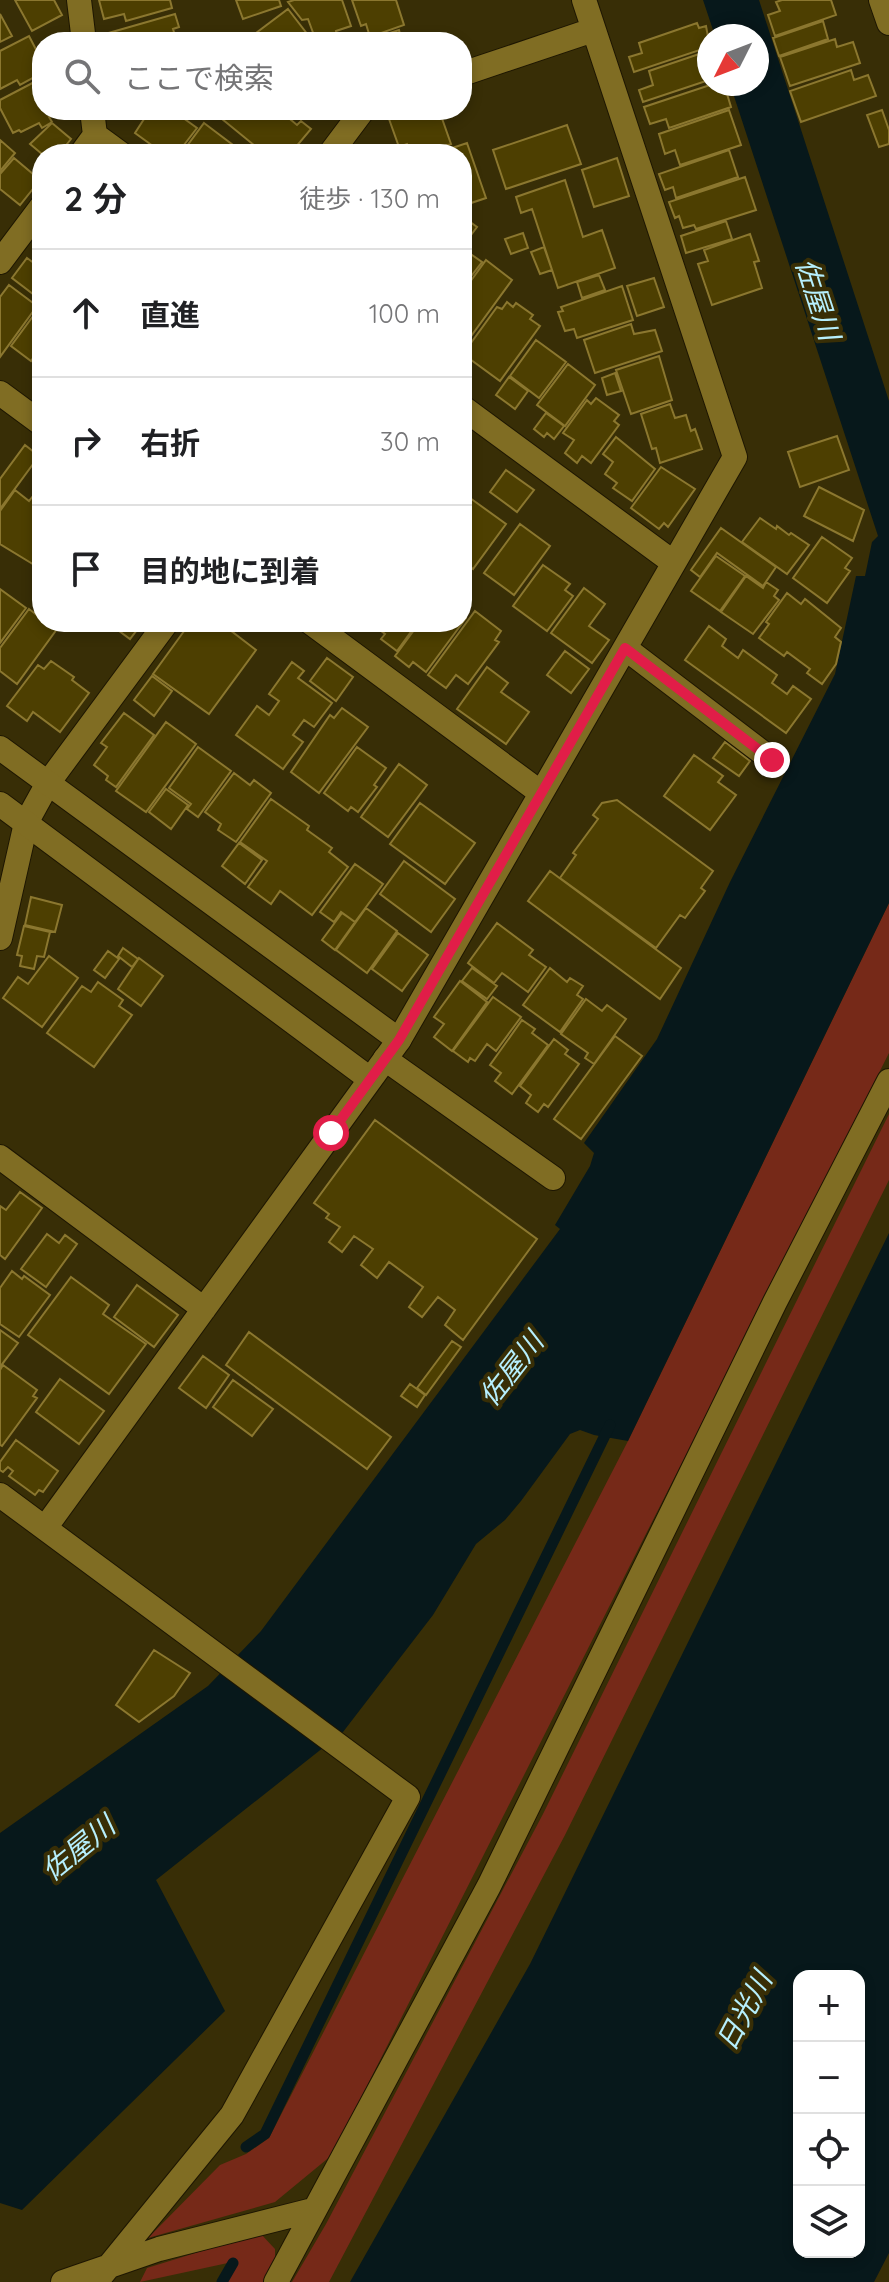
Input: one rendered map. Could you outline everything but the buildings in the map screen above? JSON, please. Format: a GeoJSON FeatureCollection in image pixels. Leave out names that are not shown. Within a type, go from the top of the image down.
{"type":"FeatureCollection","features":[{"type":"Feature","properties":{"kind":"street"},"geometry":{"type":"LineString","coordinates":[[79,0],[83,32]]}},
{"type":"Feature","properties":{"kind":"street"},"geometry":{"type":"LineString","coordinates":[[45,1528],[392,1049],[735,457],[584,0]]}},
{"type":"Feature","properties":{"kind":"street"},"geometry":{"type":"LineString","coordinates":[[881,0],[889,23]]}},
{"type":"Feature","properties":{"kind":"street"},"geometry":{"type":"LineString","coordinates":[[472,71],[593,30]]}},
{"type":"Feature","properties":{"kind":"street"},"geometry":{"type":"LineString","coordinates":[[88,144],[91,120]]}},
{"type":"Feature","properties":{"kind":"street"},"geometry":{"type":"LineString","coordinates":[[338,144],[356,120]]}},
{"type":"Feature","properties":{"kind":"street"},"geometry":{"type":"LineString","coordinates":[[0,262],[32,219]]}},
{"type":"Feature","properties":{"kind":"street"},"geometry":{"type":"LineString","coordinates":[[0,393],[32,417]]}},
{"type":"Feature","properties":{"kind":"street"},"geometry":{"type":"LineString","coordinates":[[472,414],[674,563]]}},
{"type":"Feature","properties":{"kind":"street"},"geometry":{"type":"LineString","coordinates":[[0,938],[26,823],[48,783],[160,632]]}},
{"type":"Feature","properties":{"kind":"street"},"geometry":{"type":"LineString","coordinates":[[324,632],[541,793]]}},
{"type":"Feature","properties":{"kind":"street"},"geometry":{"type":"LineString","coordinates":[[625,648],[772,760]]}},
{"type":"Feature","properties":{"kind":"street"},"geometry":{"type":"LineString","coordinates":[[0,748],[392,1049],[553,1178]]}},
{"type":"Feature","properties":{"kind":"street"},"geometry":{"type":"LineString","coordinates":[[0,804],[370,1079]]}},
{"type":"Feature","properties":{"kind":"street"},"geometry":{"type":"LineString","coordinates":[[276,2282],[489,1886],[775,1302],[889,1081]]}},
{"type":"Feature","properties":{"kind":"street"},"geometry":{"type":"LineString","coordinates":[[0,1157],[204,1309]]}},
{"type":"Feature","properties":{"kind":"street"},"geometry":{"type":"LineString","coordinates":[[0,1495],[408,1797],[232,2115],[101,2274]]}},
{"type":"Feature","properties":{"kind":"street"},"geometry":{"type":"LineString","coordinates":[[63,2282],[101,2274],[239,2227],[313,2210]]}},
{"type":"Feature","properties":{"kind":"shaded area"},"geometry":{"type":"Polygon","coordinates":[[[889,903],[889,1053],[332,2155],[275,2202],[148,2238],[220,2165],[246,2154],[269,2138],[628,1441],[889,903]]]}},
{"type":"Feature","properties":{"kind":"shaded area"},"geometry":{"type":"Polygon","coordinates":[[[889,1114],[889,1180],[565,1835],[329,2282],[292,2282],[326,2224],[543,1814],[889,1114]]]}},
{"type":"Feature","properties":{"kind":"shaded area"},"geometry":{"type":"Polygon","coordinates":[[[260,2233],[275,2249],[267,2282],[226,2282],[237,2261],[140,2282],[147,2268],[260,2233]]]}},
{"type":"Feature","properties":{"kind":"water"},"geometry":{"type":"Polygon","coordinates":[[[703,0],[759,0],[767,24],[711,24],[703,0]]]}},
{"type":"Feature","properties":{"kind":"water","name":"佐屋川"},"geometry":{"type":"Polygon","coordinates":[[[769,31],[889,401],[889,903],[628,1441],[580,1430],[570,1434],[505,1520],[476,1544],[433,1615],[343,1732],[156,1880],[225,2011],[22,2210],[0,2203],[0,1833],[208,1686],[261,1631],[560,1229],[555,1225],[590,1166],[594,1153],[584,1143],[657,1039],[730,882],[835,674],[856,576],[865,576],[872,542],[878,536],[734,96],[769,96],[769,31]]]}},
{"type":"Feature","properties":{"kind":"water","name":"日光川"},"geometry":{"type":"Polygon","coordinates":[[[889,1233],[889,2253],[874,2282],[350,2282],[530,1964],[889,1233]]]}},
{"type":"Feature","properties":{"kind":"waterway"},"geometry":{"type":"LineString","coordinates":[[246,2147],[265,2134],[610,1425]]}},
{"type":"Feature","properties":{"kind":"waterway"},"geometry":{"type":"LineString","coordinates":[[222,2282],[233,2263]]}},
{"type":"Feature","properties":{"kind":"route"},"geometry":{"type":"LineString","coordinates":[[331,1133],[399,1040],[625,648],[772,760]]}}]}
